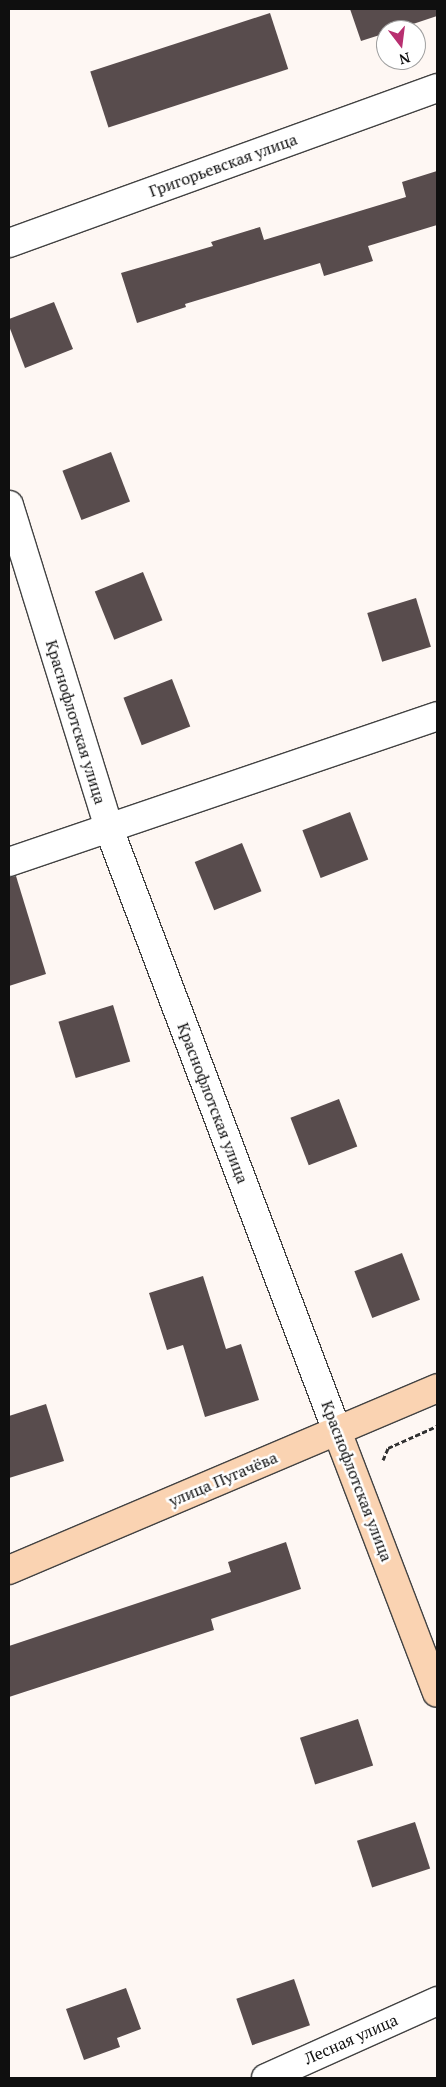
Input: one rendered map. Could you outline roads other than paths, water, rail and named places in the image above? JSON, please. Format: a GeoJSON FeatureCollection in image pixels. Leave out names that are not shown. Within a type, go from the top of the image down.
{"type":"FeatureCollection","features":[{"type":"Feature","properties":{"kind":"main road","name":"улица Пугачёва"},"geometry":{"type":"LineString","coordinates":[[9,1570],[437,1388]]}},
{"type":"Feature","properties":{"kind":"main road","name":"Краснофлотская улица"},"geometry":{"type":"LineString","coordinates":[[338,1431],[437,1692]]}},
{"type":"Feature","properties":{"kind":"street","name":"Григорьевская улица"},"geometry":{"type":"LineString","coordinates":[[9,243],[437,88]]}},
{"type":"Feature","properties":{"kind":"street","name":"Краснофлотская улица"},"geometry":{"type":"LineString","coordinates":[[9,506],[108,829],[338,1431]]}},
{"type":"Feature","properties":{"kind":"street"},"geometry":{"type":"LineString","coordinates":[[9,862],[437,716]]}},
{"type":"Feature","properties":{"kind":"street","name":"Лесная улица"},"geometry":{"type":"LineString","coordinates":[[266,2078],[437,2001]]}}]}
